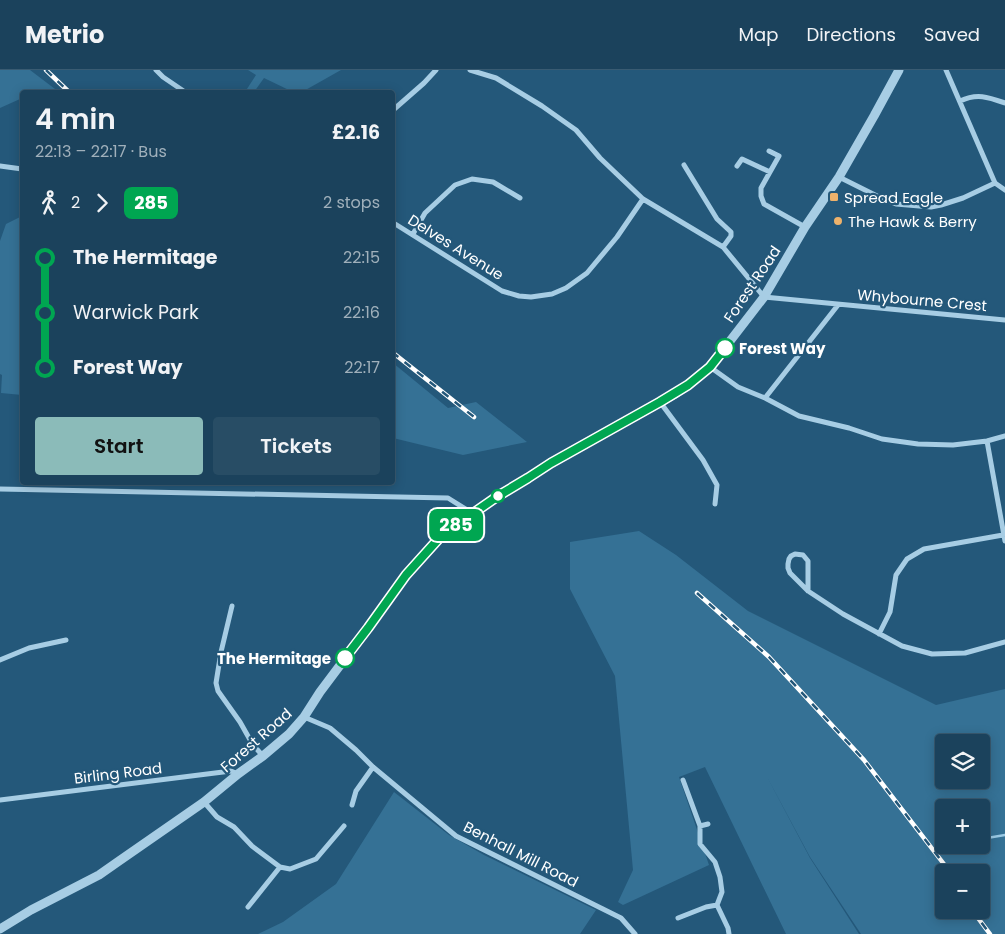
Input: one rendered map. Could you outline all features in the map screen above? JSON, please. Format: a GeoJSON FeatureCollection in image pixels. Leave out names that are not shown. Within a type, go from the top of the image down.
{"type":"FeatureCollection","features":[{"type":"Feature","properties":{"kind":"street"},"geometry":{"type":"LineString","coordinates":[[156,70],[162,77],[182,90]]}},
{"type":"Feature","properties":{"kind":"street"},"geometry":{"type":"LineString","coordinates":[[395,108],[436,70]]}},
{"type":"Feature","properties":{"kind":"street"},"geometry":{"type":"LineString","coordinates":[[470,70],[496,78],[542,106],[576,130],[600,158],[643,199],[723,247],[764,297]]}},
{"type":"Feature","properties":{"kind":"street","name":"Forest Road"},"geometry":{"type":"LineString","coordinates":[[0,929],[119,862],[204,802],[238,774],[264,756],[304,717],[320,692],[406,575],[442,535],[503,492],[660,402],[688,385],[710,367],[764,297],[805,227],[839,177],[899,70]]}},
{"type":"Feature","properties":{"kind":"street"},"geometry":{"type":"LineString","coordinates":[[946,70],[995,183],[1005,190]]}},
{"type":"Feature","properties":{"kind":"street"},"geometry":{"type":"LineString","coordinates":[[960,101],[968,97],[984,96],[1005,103]]}},
{"type":"Feature","properties":{"kind":"street"},"geometry":{"type":"LineString","coordinates":[[769,151],[779,156],[761,188],[764,204],[805,227]]}},
{"type":"Feature","properties":{"kind":"street"},"geometry":{"type":"LineString","coordinates":[[737,166],[742,159],[770,172]]}},
{"type":"Feature","properties":{"kind":"street"},"geometry":{"type":"LineString","coordinates":[[684,165],[717,219],[731,232],[731,236],[723,247]]}},
{"type":"Feature","properties":{"kind":"street"},"geometry":{"type":"LineString","coordinates":[[0,166],[20,169]]}},
{"type":"Feature","properties":{"kind":"street"},"geometry":{"type":"LineString","coordinates":[[839,177],[896,204],[931,207],[941,206],[995,183]]}},
{"type":"Feature","properties":{"kind":"street"},"geometry":{"type":"LineString","coordinates":[[413,234],[425,213],[455,186],[472,179],[493,182],[520,198]]}},
{"type":"Feature","properties":{"kind":"street","name":"Delves Avenue"},"geometry":{"type":"LineString","coordinates":[[395,224],[502,291],[531,297],[552,294],[566,288],[587,273],[643,199]]}},
{"type":"Feature","properties":{"kind":"street","name":"Whybourne Crest"},"geometry":{"type":"LineString","coordinates":[[764,297],[1005,320]]}},
{"type":"Feature","properties":{"kind":"street","name":"Whybourne Crest"},"geometry":{"type":"LineString","coordinates":[[765,398],[838,305]]}},
{"type":"Feature","properties":{"kind":"street"},"geometry":{"type":"LineString","coordinates":[[710,367],[738,387],[765,398],[799,416],[849,428],[882,439],[918,444],[953,445],[987,441],[1005,436]]}},
{"type":"Feature","properties":{"kind":"street"},"geometry":{"type":"LineString","coordinates":[[660,402],[703,460],[717,485],[715,504]]}},
{"type":"Feature","properties":{"kind":"street"},"geometry":{"type":"LineString","coordinates":[[987,441],[1005,541]]}},
{"type":"Feature","properties":{"kind":"street"},"geometry":{"type":"LineString","coordinates":[[0,489],[448,498],[472,513]]}},
{"type":"Feature","properties":{"kind":"street"},"geometry":{"type":"LineString","coordinates":[[879,634],[890,612],[896,575],[907,559],[924,549],[1003,535]]}},
{"type":"Feature","properties":{"kind":"street"},"geometry":{"type":"LineString","coordinates":[[808,591],[808,562],[803,555],[791,556],[788,568],[790,573],[808,591],[843,614],[902,646],[932,654],[965,653],[1005,642]]}},
{"type":"Feature","properties":{"kind":"street"},"geometry":{"type":"LineString","coordinates":[[232,606],[216,683],[218,691],[240,722],[253,745],[264,756]]}},
{"type":"Feature","properties":{"kind":"street"},"geometry":{"type":"LineString","coordinates":[[0,660],[29,648],[66,640]]}},
{"type":"Feature","properties":{"kind":"street","name":"Benhall Mill Road"},"geometry":{"type":"LineString","coordinates":[[304,717],[330,728],[356,750],[373,768],[456,836],[621,918],[635,934]]}},
{"type":"Feature","properties":{"kind":"street"},"geometry":{"type":"LineString","coordinates":[[352,805],[356,791],[373,768]]}},
{"type":"Feature","properties":{"kind":"street","name":"Birling Road"},"geometry":{"type":"LineString","coordinates":[[0,800],[231,771],[238,774]]}},
{"type":"Feature","properties":{"kind":"street"},"geometry":{"type":"LineString","coordinates":[[683,780],[700,826],[700,844],[715,862],[720,878],[722,892],[718,905],[729,934]]}},
{"type":"Feature","properties":{"kind":"street"},"geometry":{"type":"LineString","coordinates":[[204,802],[217,817],[234,827],[252,846],[280,867],[290,869],[316,859],[344,826]]}},
{"type":"Feature","properties":{"kind":"street"},"geometry":{"type":"LineString","coordinates":[[700,826],[708,824]]}},
{"type":"Feature","properties":{"kind":"street"},"geometry":{"type":"LineString","coordinates":[[248,907],[280,867]]}},
{"type":"Feature","properties":{"kind":"street"},"geometry":{"type":"LineString","coordinates":[[678,918],[706,907],[718,905]]}},
{"type":"Feature","properties":{"kind":"shaded area"},"geometry":{"type":"Polygon","coordinates":[[[0,70],[30,70],[56,90],[20,90],[20,99],[0,108],[0,70]]]}},
{"type":"Feature","properties":{"kind":"shaded area"},"geometry":{"type":"Polygon","coordinates":[[[248,70],[341,70],[306,90],[289,90],[264,78],[255,90],[246,90],[256,75],[248,70]]]}},
{"type":"Feature","properties":{"kind":"shaded area"},"geometry":{"type":"Polygon","coordinates":[[[20,217],[20,395],[1,393],[0,241],[6,224],[20,217]]]}},
{"type":"Feature","properties":{"kind":"shaded area"},"geometry":{"type":"Polygon","coordinates":[[[395,365],[448,408],[476,402],[527,442],[463,455],[395,438],[395,365]]]}},
{"type":"Feature","properties":{"kind":"shaded area"},"geometry":{"type":"Polygon","coordinates":[[[639,531],[676,555],[748,611],[936,705],[1005,689],[1005,934],[861,934],[810,857],[766,775],[810,858],[859,934],[786,934],[705,767],[679,777],[709,865],[623,905],[618,902],[633,870],[615,676],[570,589],[570,542],[639,531]]]}},
{"type":"Feature","properties":{"kind":"shaded area"},"geometry":{"type":"Polygon","coordinates":[[[394,792],[449,835],[484,855],[596,910],[580,934],[258,934],[283,922],[336,884],[394,792]]]}},
{"type":"Feature","properties":{"kind":"waterway"},"geometry":{"type":"LineString","coordinates":[[990,838],[1005,835]]}},
{"type":"Feature","properties":{"kind":"railway"},"geometry":{"type":"LineString","coordinates":[[46,70],[67,90]]}},
{"type":"Feature","properties":{"kind":"railway"},"geometry":{"type":"LineString","coordinates":[[395,354],[474,417]]}},
{"type":"Feature","properties":{"kind":"railway"},"geometry":{"type":"LineString","coordinates":[[697,593],[769,657],[864,760],[944,864]]}},
{"type":"Feature","properties":{"kind":"railway"},"geometry":{"type":"LineString","coordinates":[[979,919],[990,934]]}},
{"type":"Feature","properties":{"kind":"bus line","name":"285"},"geometry":{"type":"LineString","coordinates":[[345,658],[406,575],[442,535],[472,513],[551,463],[688,385],[710,367],[725,348]]}},
{"type":"Feature","properties":{"kind":"place","name":"Spread Eagle"},"geometry":{"type":"Point","coordinates":[834,197]}},
{"type":"Feature","properties":{"kind":"place","name":"The Hawk & Berry"},"geometry":{"type":"Point","coordinates":[838,221]}},
{"type":"Feature","properties":{"kind":"place","name":"Forest Way"},"geometry":{"type":"Point","coordinates":[725,348]}},
{"type":"Feature","properties":{"kind":"place","name":"The Hermitage"},"geometry":{"type":"Point","coordinates":[345,658]}}]}
